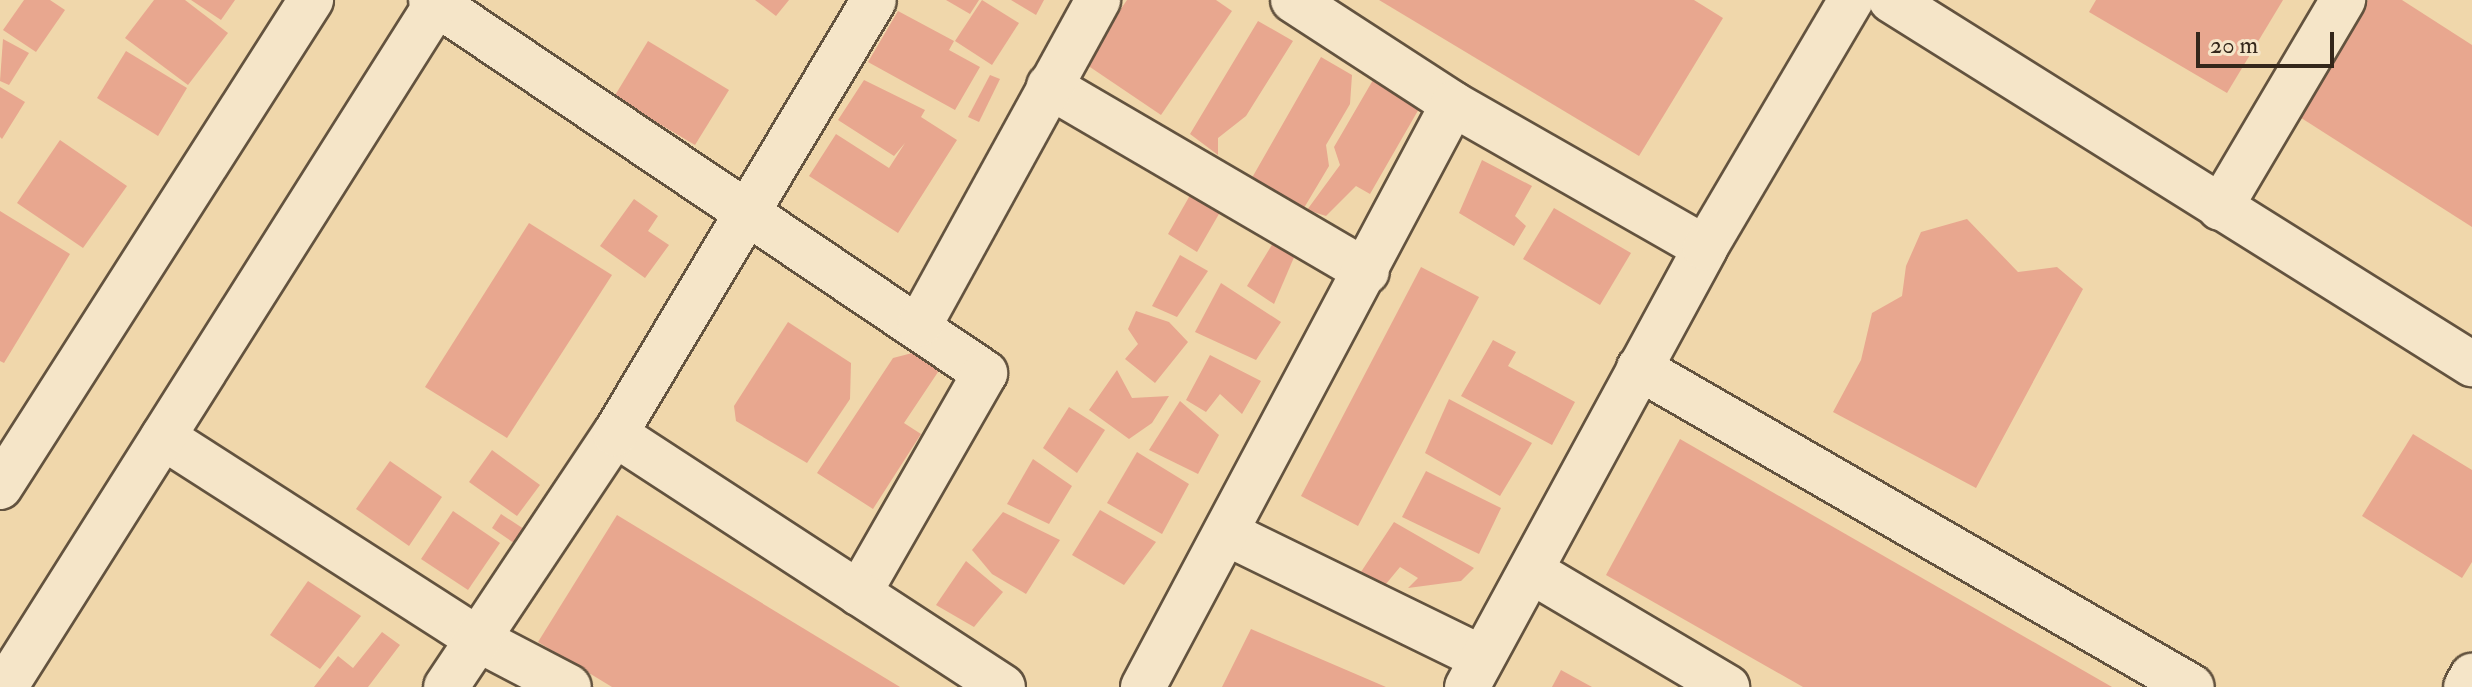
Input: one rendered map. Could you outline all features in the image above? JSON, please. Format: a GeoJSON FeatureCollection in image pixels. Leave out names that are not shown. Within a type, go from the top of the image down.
{"type":"FeatureCollection","features":[{"type":"Feature","properties":{"kind":"street"},"geometry":{"type":"LineString","coordinates":[[0,487],[311,0]]}},
{"type":"Feature","properties":{"kind":"street"},"geometry":{"type":"LineString","coordinates":[[446,687],[481,641],[615,434],[874,0]]}},
{"type":"Feature","properties":{"kind":"street"},"geometry":{"type":"LineString","coordinates":[[920,324],[1098,0]]}},
{"type":"Feature","properties":{"kind":"street"},"geometry":{"type":"LineString","coordinates":[[1293,0],[1453,104],[1705,248]]}},
{"type":"Feature","properties":{"kind":"street"},"geometry":{"type":"LineString","coordinates":[[1226,533],[1474,673],[1705,248],[1851,0]]}},
{"type":"Feature","properties":{"kind":"street"},"geometry":{"type":"LineString","coordinates":[[1891,0],[2472,364]]}},
{"type":"Feature","properties":{"kind":"street"},"geometry":{"type":"LineString","coordinates":[[2220,208],[2343,0]]}},
{"type":"Feature","properties":{"kind":"street"},"geometry":{"type":"LineString","coordinates":[[5,687],[435,1],[743,215],[920,324],[985,373],[859,593]]}},
{"type":"Feature","properties":{"kind":"street"},"geometry":{"type":"LineString","coordinates":[[1049,86],[1367,272]]}},
{"type":"Feature","properties":{"kind":"street"},"geometry":{"type":"LineString","coordinates":[[1143,687],[1367,272],[1453,104]]}},
{"type":"Feature","properties":{"kind":"street"},"geometry":{"type":"LineString","coordinates":[[1639,368],[2192,687]]}},
{"type":"Feature","properties":{"kind":"street"},"geometry":{"type":"LineString","coordinates":[[615,434],[1003,687]]}},
{"type":"Feature","properties":{"kind":"street"},"geometry":{"type":"LineString","coordinates":[[163,437],[481,641],[569,687]]}},
{"type":"Feature","properties":{"kind":"street"},"geometry":{"type":"LineString","coordinates":[[1531,571],[1727,687]]}},
{"type":"Feature","properties":{"kind":"street"},"geometry":{"type":"LineString","coordinates":[[2466,687],[2472,676]]}},
{"type":"Feature","properties":{"kind":"building"},"geometry":{"type":"Polygon","coordinates":[[[24,0],[50,0],[65,10],[36,52],[3,30],[24,0]]]}},
{"type":"Feature","properties":{"kind":"building"},"geometry":{"type":"Polygon","coordinates":[[[154,0],[185,0],[228,33],[188,85],[125,38],[154,0]]]}},
{"type":"Feature","properties":{"kind":"building"},"geometry":{"type":"Polygon","coordinates":[[[191,0],[235,0],[221,20],[191,0]]]}},
{"type":"Feature","properties":{"kind":"building"},"geometry":{"type":"Polygon","coordinates":[[[755,0],[789,0],[776,16],[755,0]]]}},
{"type":"Feature","properties":{"kind":"building"},"geometry":{"type":"Polygon","coordinates":[[[946,0],[979,0],[970,14],[946,0]]]}},
{"type":"Feature","properties":{"kind":"building"},"geometry":{"type":"Polygon","coordinates":[[[982,0],[1019,23],[992,65],[955,41],[982,0]]]}},
{"type":"Feature","properties":{"kind":"building"},"geometry":{"type":"Polygon","coordinates":[[[1011,0],[1044,0],[1036,15],[1011,0]]]}},
{"type":"Feature","properties":{"kind":"building"},"geometry":{"type":"Polygon","coordinates":[[[1127,0],[1216,0],[1232,11],[1161,115],[1084,63],[1127,0]]]}},
{"type":"Feature","properties":{"kind":"building"},"geometry":{"type":"Polygon","coordinates":[[[1379,0],[1694,0],[1723,18],[1639,156],[1379,0]]]}},
{"type":"Feature","properties":{"kind":"building"},"geometry":{"type":"Polygon","coordinates":[[[2096,0],[2283,0],[2227,93],[2089,12],[2096,0]]]}},
{"type":"Feature","properties":{"kind":"building"},"geometry":{"type":"Polygon","coordinates":[[[2368,0],[2402,0],[2472,45],[2472,227],[2295,114],[2368,0]]]}},
{"type":"Feature","properties":{"kind":"building"},"geometry":{"type":"Polygon","coordinates":[[[898,11],[954,41],[949,50],[980,67],[955,110],[868,62],[898,11]]]}},
{"type":"Feature","properties":{"kind":"building"},"geometry":{"type":"Polygon","coordinates":[[[1258,21],[1293,41],[1246,116],[1218,138],[1218,155],[1190,134],[1258,21]]]}},
{"type":"Feature","properties":{"kind":"building"},"geometry":{"type":"Polygon","coordinates":[[[3,39],[29,53],[9,85],[0,81],[3,39]]]}},
{"type":"Feature","properties":{"kind":"building"},"geometry":{"type":"Polygon","coordinates":[[[648,41],[729,90],[695,145],[614,97],[648,41]]]}},
{"type":"Feature","properties":{"kind":"building"},"geometry":{"type":"Polygon","coordinates":[[[126,51],[187,88],[158,136],[97,98],[126,51]]]}},
{"type":"Feature","properties":{"kind":"building"},"geometry":{"type":"Polygon","coordinates":[[[1321,57],[1352,75],[1350,104],[1326,145],[1329,166],[1301,213],[1249,183],[1321,57]]]}},
{"type":"Feature","properties":{"kind":"building"},"geometry":{"type":"Polygon","coordinates":[[[990,75],[1000,79],[979,122],[968,117],[990,75]]]}},
{"type":"Feature","properties":{"kind":"building"},"geometry":{"type":"Polygon","coordinates":[[[864,80],[925,110],[921,117],[957,140],[898,233],[809,176],[836,134],[889,168],[905,143],[894,156],[838,120],[864,80]]]}},
{"type":"Feature","properties":{"kind":"building"},"geometry":{"type":"Polygon","coordinates":[[[1373,80],[1420,107],[1370,194],[1356,186],[1326,216],[1307,210],[1340,165],[1334,147],[1373,80]]]}},
{"type":"Feature","properties":{"kind":"building"},"geometry":{"type":"Polygon","coordinates":[[[0,87],[25,102],[2,139],[0,137],[0,87]]]}},
{"type":"Feature","properties":{"kind":"building"},"geometry":{"type":"Polygon","coordinates":[[[60,140],[127,186],[83,248],[17,203],[60,140]]]}},
{"type":"Feature","properties":{"kind":"building"},"geometry":{"type":"Polygon","coordinates":[[[1482,160],[1532,186],[1515,216],[1526,226],[1514,246],[1459,213],[1482,160]]]}},
{"type":"Feature","properties":{"kind":"building"},"geometry":{"type":"Polygon","coordinates":[[[1193,190],[1223,207],[1197,252],[1168,234],[1193,190]]]}},
{"type":"Feature","properties":{"kind":"building"},"geometry":{"type":"Polygon","coordinates":[[[634,199],[658,216],[648,231],[669,245],[645,278],[600,246],[634,199]]]}},
{"type":"Feature","properties":{"kind":"building"},"geometry":{"type":"Polygon","coordinates":[[[1554,208],[1631,253],[1600,305],[1523,259],[1554,208]]]}},
{"type":"Feature","properties":{"kind":"building"},"geometry":{"type":"Polygon","coordinates":[[[0,211],[70,254],[4,363],[0,361],[0,211]]]}},
{"type":"Feature","properties":{"kind":"building"},"geometry":{"type":"Polygon","coordinates":[[[1967,219],[2018,272],[2057,267],[2083,289],[1976,488],[1833,412],[1861,360],[1872,313],[1902,296],[1906,266],[1921,232],[1967,219]]]}},
{"type":"Feature","properties":{"kind":"building"},"geometry":{"type":"Polygon","coordinates":[[[529,223],[612,275],[507,438],[425,387],[529,223]]]}},
{"type":"Feature","properties":{"kind":"building"},"geometry":{"type":"Polygon","coordinates":[[[1273,243],[1295,255],[1274,304],[1247,286],[1273,243]]]}},
{"type":"Feature","properties":{"kind":"building"},"geometry":{"type":"Polygon","coordinates":[[[1180,255],[1208,271],[1177,317],[1152,306],[1180,255]]]}},
{"type":"Feature","properties":{"kind":"building"},"geometry":{"type":"Polygon","coordinates":[[[1421,267],[1479,297],[1358,526],[1301,496],[1421,267]]]}},
{"type":"Feature","properties":{"kind":"building"},"geometry":{"type":"Polygon","coordinates":[[[1221,283],[1281,322],[1256,360],[1195,332],[1221,283]]]}},
{"type":"Feature","properties":{"kind":"building"},"geometry":{"type":"Polygon","coordinates":[[[1136,311],[1169,322],[1188,342],[1155,383],[1125,359],[1138,344],[1128,329],[1136,311]]]}},
{"type":"Feature","properties":{"kind":"building"},"geometry":{"type":"Polygon","coordinates":[[[788,322],[851,363],[850,399],[807,463],[736,421],[734,406],[788,322]]]}},
{"type":"Feature","properties":{"kind":"building"},"geometry":{"type":"Polygon","coordinates":[[[1493,340],[1516,352],[1508,366],[1575,402],[1552,445],[1461,396],[1493,340]]]}},
{"type":"Feature","properties":{"kind":"building"},"geometry":{"type":"Polygon","coordinates":[[[920,351],[942,366],[904,423],[921,434],[873,509],[817,473],[893,358],[920,351]]]}},
{"type":"Feature","properties":{"kind":"building"},"geometry":{"type":"Polygon","coordinates":[[[1210,355],[1261,381],[1242,414],[1220,394],[1206,412],[1186,400],[1210,355]]]}},
{"type":"Feature","properties":{"kind":"building"},"geometry":{"type":"Polygon","coordinates":[[[1117,370],[1132,398],[1169,396],[1152,423],[1129,439],[1089,410],[1117,370]]]}},
{"type":"Feature","properties":{"kind":"building"},"geometry":{"type":"Polygon","coordinates":[[[1449,399],[1532,443],[1500,496],[1425,453],[1449,399]]]}},
{"type":"Feature","properties":{"kind":"building"},"geometry":{"type":"Polygon","coordinates":[[[1180,401],[1219,435],[1198,474],[1149,450],[1180,401]]]}},
{"type":"Feature","properties":{"kind":"building"},"geometry":{"type":"Polygon","coordinates":[[[1069,407],[1105,430],[1077,473],[1043,448],[1069,407]]]}},
{"type":"Feature","properties":{"kind":"building"},"geometry":{"type":"Polygon","coordinates":[[[2413,434],[2472,470],[2472,562],[2462,578],[2362,516],[2413,434]]]}},
{"type":"Feature","properties":{"kind":"building"},"geometry":{"type":"Polygon","coordinates":[[[1680,439],[2112,687],[1803,687],[1606,575],[1680,439]]]}},
{"type":"Feature","properties":{"kind":"building"},"geometry":{"type":"Polygon","coordinates":[[[492,450],[540,485],[517,516],[469,482],[492,450]]]}},
{"type":"Feature","properties":{"kind":"building"},"geometry":{"type":"Polygon","coordinates":[[[1137,452],[1189,484],[1162,534],[1107,503],[1137,452]]]}},
{"type":"Feature","properties":{"kind":"building"},"geometry":{"type":"Polygon","coordinates":[[[1033,459],[1072,486],[1049,524],[1007,504],[1033,459]]]}},
{"type":"Feature","properties":{"kind":"building"},"geometry":{"type":"Polygon","coordinates":[[[390,461],[442,497],[409,546],[356,509],[390,461]]]}},
{"type":"Feature","properties":{"kind":"building"},"geometry":{"type":"Polygon","coordinates":[[[1426,471],[1501,508],[1479,554],[1402,517],[1426,471]]]}},
{"type":"Feature","properties":{"kind":"building"},"geometry":{"type":"Polygon","coordinates":[[[1100,510],[1156,542],[1124,585],[1072,555],[1100,510]]]}},
{"type":"Feature","properties":{"kind":"building"},"geometry":{"type":"Polygon","coordinates":[[[453,511],[500,543],[468,590],[421,559],[453,511]]]}},
{"type":"Feature","properties":{"kind":"building"},"geometry":{"type":"Polygon","coordinates":[[[1003,512],[1060,540],[1026,594],[992,574],[972,550],[1003,512]]]}},
{"type":"Feature","properties":{"kind":"building"},"geometry":{"type":"Polygon","coordinates":[[[501,514],[527,531],[517,545],[492,528],[501,514]]]}},
{"type":"Feature","properties":{"kind":"building"},"geometry":{"type":"Polygon","coordinates":[[[617,515],[900,687],[612,687],[538,642],[617,515]]]}},
{"type":"Feature","properties":{"kind":"building"},"geometry":{"type":"Polygon","coordinates":[[[1394,522],[1474,568],[1461,581],[1408,588],[1418,578],[1400,567],[1381,590],[1355,581],[1394,522]]]}},
{"type":"Feature","properties":{"kind":"building"},"geometry":{"type":"Polygon","coordinates":[[[966,561],[1003,592],[974,627],[936,605],[966,561]]]}},
{"type":"Feature","properties":{"kind":"building"},"geometry":{"type":"Polygon","coordinates":[[[308,581],[361,616],[320,669],[270,635],[308,581]]]}},
{"type":"Feature","properties":{"kind":"building"},"geometry":{"type":"Polygon","coordinates":[[[1251,629],[1386,687],[1222,687],[1251,629]]]}},
{"type":"Feature","properties":{"kind":"building"},"geometry":{"type":"Polygon","coordinates":[[[382,632],[400,645],[368,687],[314,687],[338,656],[353,668],[382,632]]]}},
{"type":"Feature","properties":{"kind":"building"},"geometry":{"type":"Polygon","coordinates":[[[1561,670],[1592,687],[1552,687],[1561,670]]]}}]}
